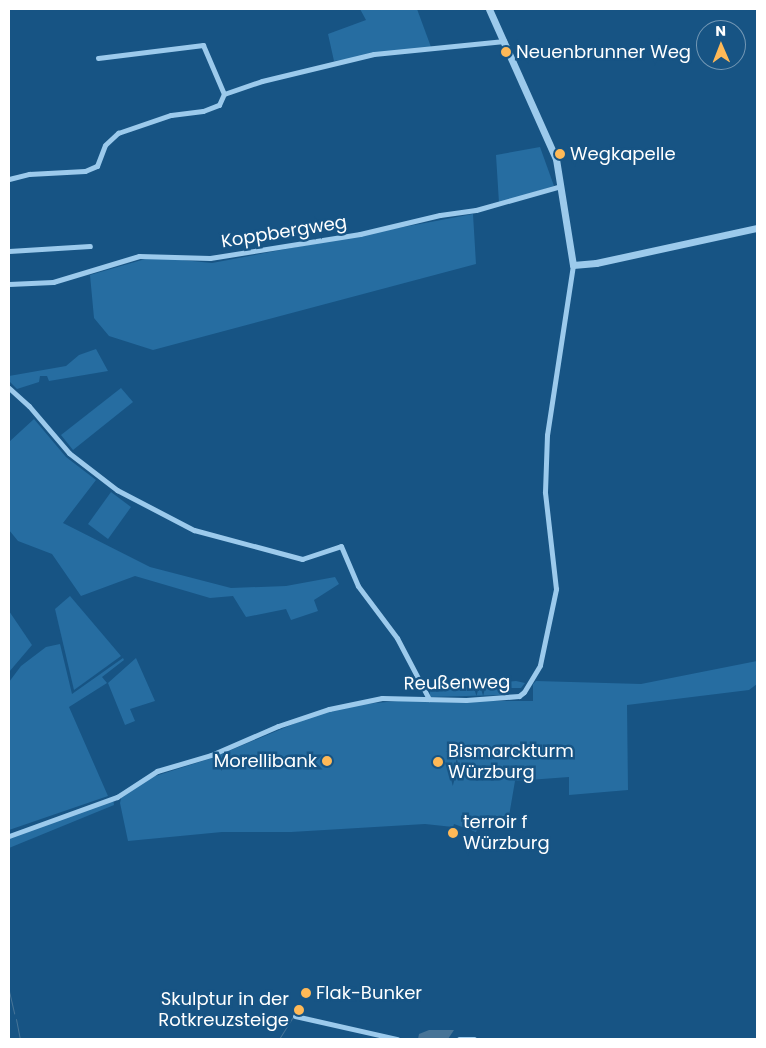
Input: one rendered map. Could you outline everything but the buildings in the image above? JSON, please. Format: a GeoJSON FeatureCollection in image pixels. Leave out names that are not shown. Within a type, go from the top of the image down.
{"type":"FeatureCollection","features":[{"type":"Feature","properties":{"kind":"street"},"geometry":{"type":"LineString","coordinates":[[489,9],[550,144],[562,186],[573,264],[596,263],[757,228]]}},
{"type":"Feature","properties":{"kind":"street"},"geometry":{"type":"LineString","coordinates":[[9,179],[97,166],[104,145],[118,132],[172,115],[210,108],[218,105],[224,94],[366,56],[504,41]]}},
{"type":"Feature","properties":{"kind":"street"},"geometry":{"type":"LineString","coordinates":[[98,58],[203,45],[224,94]]}},
{"type":"Feature","properties":{"kind":"street","name":"Koppbergweg"},"geometry":{"type":"LineString","coordinates":[[9,284],[53,282],[139,256],[210,258],[360,234],[476,210],[562,186]]}},
{"type":"Feature","properties":{"kind":"street"},"geometry":{"type":"LineString","coordinates":[[9,251],[90,246]]}},
{"type":"Feature","properties":{"kind":"street","name":"Reußenweg"},"geometry":{"type":"LineString","coordinates":[[9,836],[116,797],[157,771],[211,755],[307,716],[382,698],[466,700],[518,696],[532,683],[540,665],[556,589],[545,492],[547,435],[573,264]]}},
{"type":"Feature","properties":{"kind":"street"},"geometry":{"type":"LineString","coordinates":[[9,388],[29,406],[69,454],[118,490],[194,530],[302,559],[341,546],[358,586],[397,638],[429,699]]}},
{"type":"Feature","properties":{"kind":"street"},"geometry":{"type":"LineString","coordinates":[[295,1016],[396,1039]]}},
{"type":"Feature","properties":{"kind":"street"},"geometry":{"type":"LineString","coordinates":[[460,1039],[474,1039]]}},
{"type":"Feature","properties":{"kind":"shaded area"},"geometry":{"type":"Polygon","coordinates":[[[360,9],[417,9],[431,47],[334,61],[328,34],[366,20],[360,9]]]}},
{"type":"Feature","properties":{"kind":"shaded area"},"geometry":{"type":"Polygon","coordinates":[[[540,147],[554,186],[499,203],[496,155],[540,147]]]}},
{"type":"Feature","properties":{"kind":"shaded area"},"geometry":{"type":"Polygon","coordinates":[[[473,214],[476,264],[153,350],[109,336],[94,318],[90,275],[152,257],[212,263],[473,214]]]}},
{"type":"Feature","properties":{"kind":"shaded area"},"geometry":{"type":"Polygon","coordinates":[[[96,349],[108,371],[49,381],[47,376],[40,376],[39,382],[17,389],[9,381],[9,376],[66,366],[79,355],[96,349]]]}},
{"type":"Feature","properties":{"kind":"shaded area"},"geometry":{"type":"Polygon","coordinates":[[[121,388],[133,402],[73,450],[61,435],[121,388]]]}},
{"type":"Feature","properties":{"kind":"shaded area"},"geometry":{"type":"Polygon","coordinates":[[[34,419],[66,457],[96,480],[63,523],[150,567],[231,588],[286,586],[335,577],[339,584],[314,600],[318,611],[291,620],[286,609],[246,617],[233,596],[210,598],[135,576],[81,596],[52,554],[18,541],[9,530],[9,442],[34,419]]]}},
{"type":"Feature","properties":{"kind":"shaded area"},"geometry":{"type":"Polygon","coordinates":[[[111,492],[131,507],[108,539],[88,524],[111,492]]]}},
{"type":"Feature","properties":{"kind":"shaded area"},"geometry":{"type":"Polygon","coordinates":[[[70,596],[121,656],[74,690],[55,609],[70,596]]]}},
{"type":"Feature","properties":{"kind":"shaded area"},"geometry":{"type":"Polygon","coordinates":[[[9,611],[32,645],[9,672],[9,611]]]}},
{"type":"Feature","properties":{"kind":"shaded area"},"geometry":{"type":"Polygon","coordinates":[[[60,644],[72,694],[123,658],[124,660],[102,677],[107,683],[69,707],[108,796],[9,830],[9,682],[21,666],[46,647],[60,644]]]}},
{"type":"Feature","properties":{"kind":"shaded area"},"geometry":{"type":"Polygon","coordinates":[[[136,658],[155,701],[130,709],[135,721],[125,725],[108,683],[136,658]]]}},
{"type":"Feature","properties":{"kind":"shaded area"},"geometry":{"type":"Polygon","coordinates":[[[757,661],[757,684],[749,690],[627,705],[628,790],[569,795],[569,777],[515,781],[509,816],[482,816],[476,832],[454,824],[453,827],[425,824],[291,832],[222,832],[128,841],[120,803],[122,794],[146,779],[212,758],[310,717],[354,705],[397,701],[533,701],[533,684],[536,681],[641,684],[757,661]]]}},
{"type":"Feature","properties":{"kind":"shaded area"},"geometry":{"type":"Polygon","coordinates":[[[516,681],[525,683],[521,688],[510,688],[501,695],[430,697],[430,689],[516,681]]]}},
{"type":"Feature","properties":{"kind":"shaded area"},"geometry":{"type":"Polygon","coordinates":[[[113,799],[114,805],[9,848],[9,838],[113,799]]]}},
{"type":"Feature","properties":{"kind":"shaded area"},"geometry":{"type":"Polygon","coordinates":[[[429,1030],[454,1030],[448,1039],[418,1039],[419,1034],[429,1030]]]}},
{"type":"Feature","properties":{"kind":"waterway"},"geometry":{"type":"LineString","coordinates":[[9,991],[14,1013]]}},
{"type":"Feature","properties":{"kind":"waterway"},"geometry":{"type":"LineString","coordinates":[[279,1039],[293,1017]]}},
{"type":"Feature","properties":{"kind":"waterway"},"geometry":{"type":"LineString","coordinates":[[16,1019],[20,1039]]}},
{"type":"Feature","properties":{"kind":"place","name":"Neuenbrunner Weg"},"geometry":{"type":"Point","coordinates":[506,52]}},
{"type":"Feature","properties":{"kind":"place","name":"Wegkapelle"},"geometry":{"type":"Point","coordinates":[560,154]}},
{"type":"Feature","properties":{"kind":"place","name":"Morellibank"},"geometry":{"type":"Point","coordinates":[327,761]}},
{"type":"Feature","properties":{"kind":"place","name":"Bismarckturm Würzburg"},"geometry":{"type":"Point","coordinates":[438,762]}},
{"type":"Feature","properties":{"kind":"place","name":"terroir f Würzburg"},"geometry":{"type":"Point","coordinates":[453,833]}},
{"type":"Feature","properties":{"kind":"place","name":"Flak-Bunker"},"geometry":{"type":"Point","coordinates":[306,993]}},
{"type":"Feature","properties":{"kind":"place","name":"Skulptur in der Rotkreuzsteige"},"geometry":{"type":"Point","coordinates":[299,1010]}}]}
